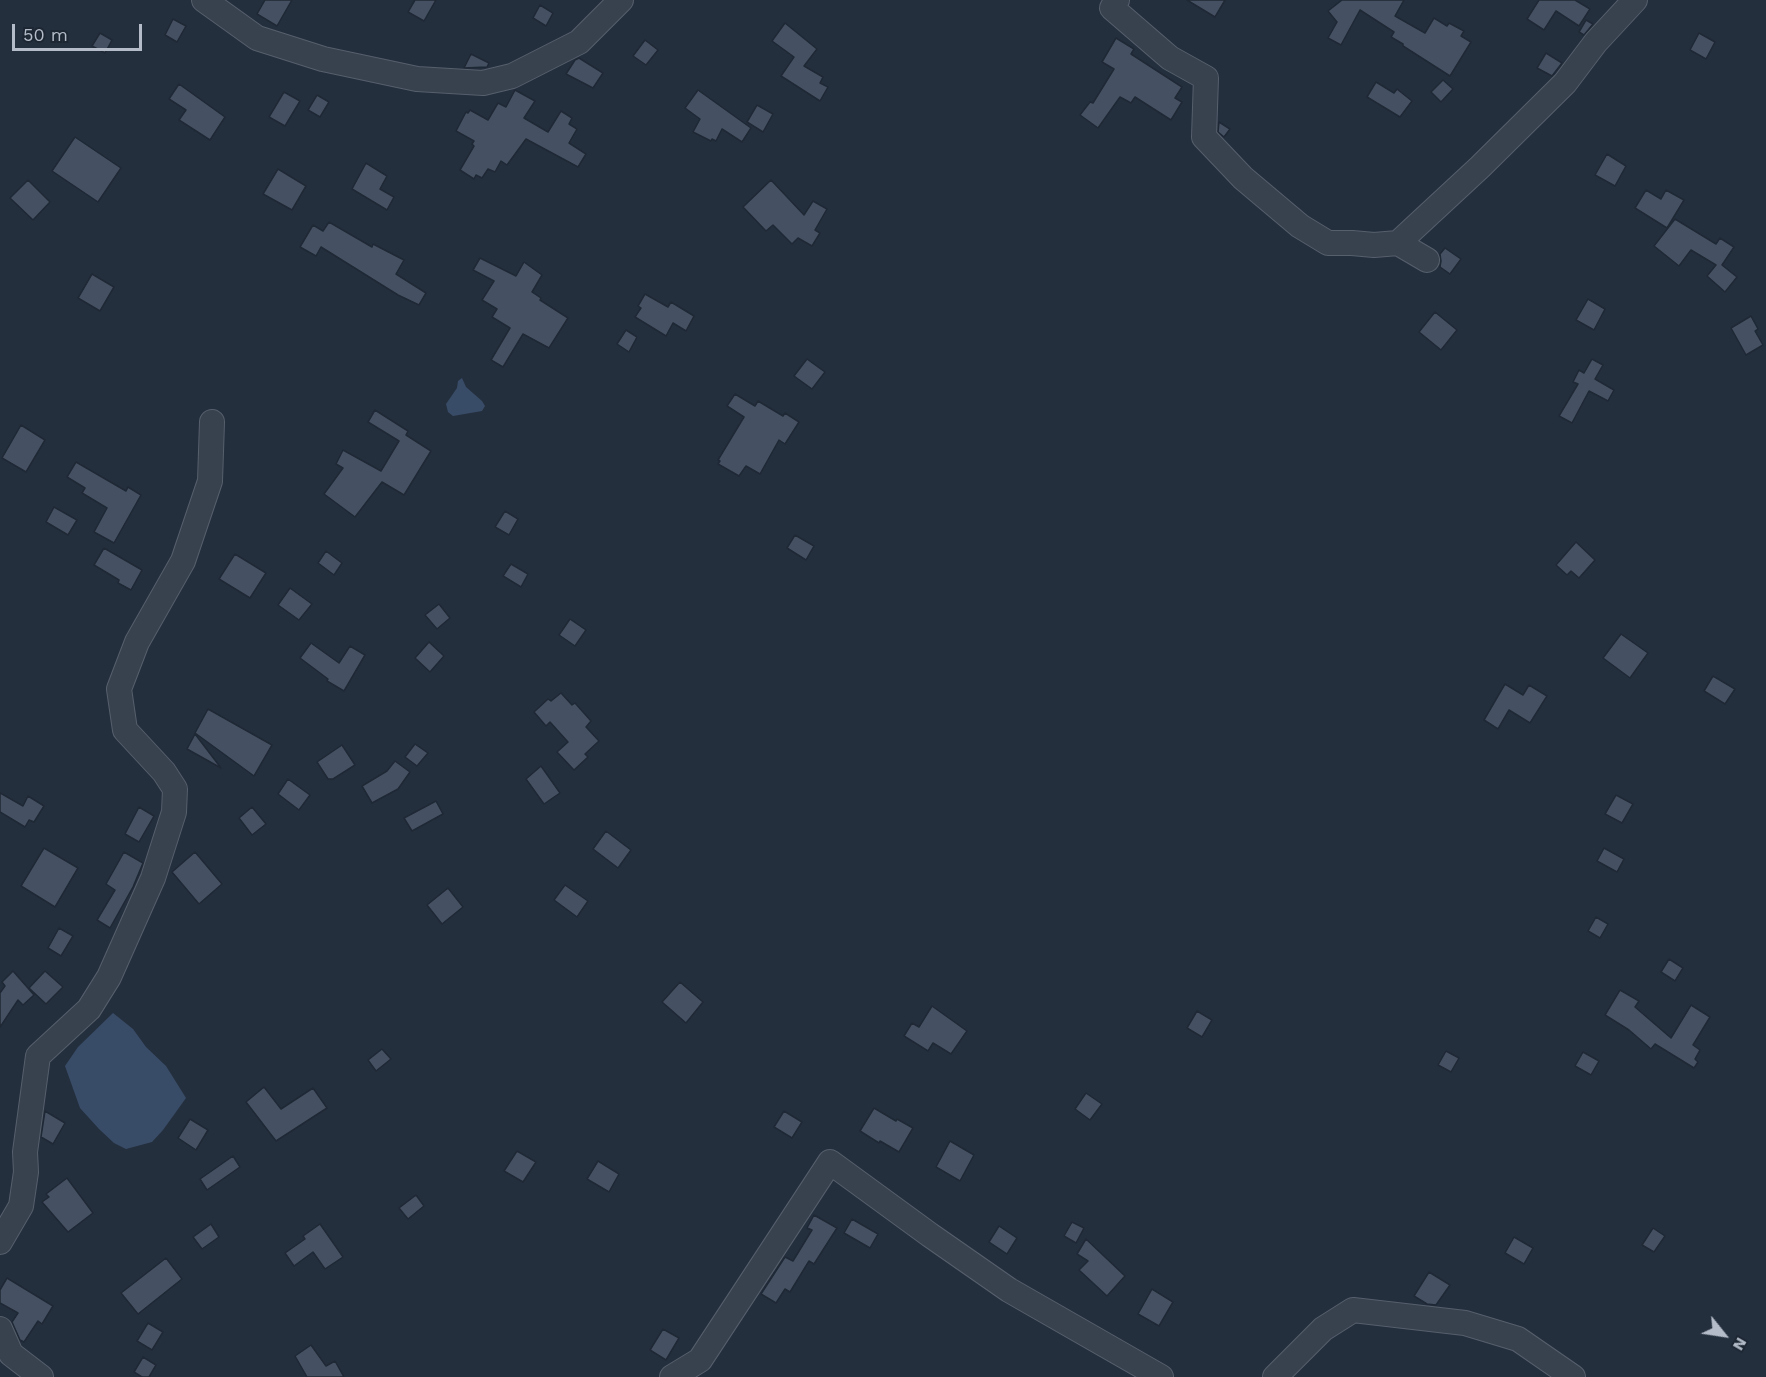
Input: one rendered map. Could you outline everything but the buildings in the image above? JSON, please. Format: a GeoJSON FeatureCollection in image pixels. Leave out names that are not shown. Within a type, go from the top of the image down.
{"type":"FeatureCollection","features":[{"type":"Feature","properties":{"kind":"street"},"geometry":{"type":"LineString","coordinates":[[204,0],[257,38],[323,59],[417,80],[483,83],[512,76],[579,42],[621,0]]}},
{"type":"Feature","properties":{"kind":"street"},"geometry":{"type":"LineString","coordinates":[[1117,0],[1112,8],[1170,58],[1206,78],[1204,137],[1243,177],[1300,226],[1328,243],[1374,245],[1398,243],[1426,260]]}},
{"type":"Feature","properties":{"kind":"street"},"geometry":{"type":"LineString","coordinates":[[1398,243],[1480,167],[1565,83],[1596,42],[1635,0]]}},
{"type":"Feature","properties":{"kind":"street"},"geometry":{"type":"LineString","coordinates":[[0,1242],[21,1206],[26,1172],[25,1152],[38,1056],[89,1009],[109,977],[153,878],[174,812],[175,789],[164,772],[125,730],[119,689],[137,642],[183,561],[210,481],[212,422]]}},
{"type":"Feature","properties":{"kind":"street"},"geometry":{"type":"LineString","coordinates":[[672,1377],[700,1360],[830,1162],[1009,1290],[1161,1377]]}},
{"type":"Feature","properties":{"kind":"street"},"geometry":{"type":"LineString","coordinates":[[1275,1377],[1323,1329],[1353,1310],[1465,1323],[1518,1339],[1573,1377]]}},
{"type":"Feature","properties":{"kind":"street"},"geometry":{"type":"LineString","coordinates":[[0,1329],[12,1354],[41,1377]]}},
{"type":"Feature","properties":{"kind":"water"},"geometry":{"type":"Polygon","coordinates":[[[462,378],[466,387],[485,406],[482,411],[453,416],[448,412],[446,404],[457,388],[458,381],[462,378]]]}},
{"type":"Feature","properties":{"kind":"water"},"geometry":{"type":"Polygon","coordinates":[[[113,1013],[133,1029],[146,1047],[166,1066],[186,1098],[152,1142],[126,1149],[114,1143],[80,1108],[65,1066],[78,1047],[113,1013]]]}}]}
